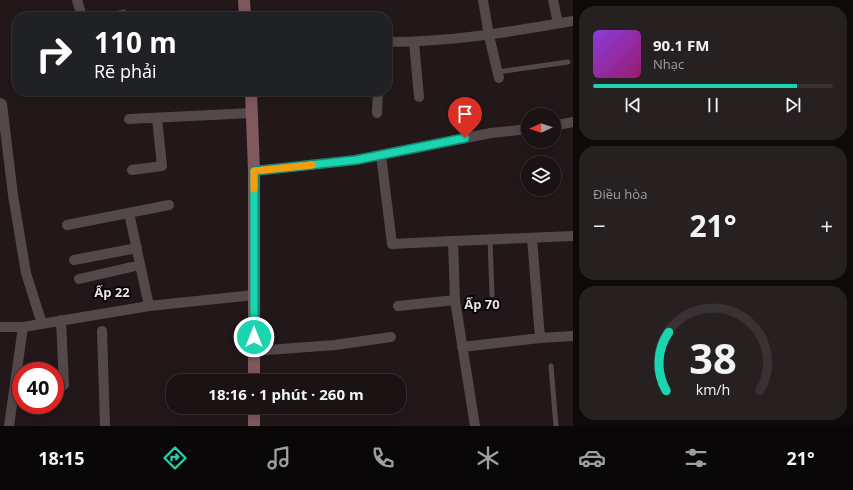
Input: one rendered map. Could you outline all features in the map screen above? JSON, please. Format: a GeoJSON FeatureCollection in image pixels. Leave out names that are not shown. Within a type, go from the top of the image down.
{"type":"FeatureCollection","features":[{"type":"Feature","properties":{"kind":"street"},"geometry":{"type":"LineString","coordinates":[[76,0],[80,12]]}},
{"type":"Feature","properties":{"kind":"street"},"geometry":{"type":"LineString","coordinates":[[244,0],[245,12]]}},
{"type":"Feature","properties":{"kind":"street"},"geometry":{"type":"LineString","coordinates":[[483,0],[488,36],[498,75]]}},
{"type":"Feature","properties":{"kind":"street"},"geometry":{"type":"LineString","coordinates":[[553,0],[558,23]]}},
{"type":"Feature","properties":{"kind":"street"},"geometry":{"type":"LineString","coordinates":[[392,42],[414,42],[488,36],[573,21]]}},
{"type":"Feature","properties":{"kind":"street"},"geometry":{"type":"LineString","coordinates":[[414,42],[419,97]]}},
{"type":"Feature","properties":{"kind":"street"},"geometry":{"type":"LineString","coordinates":[[251,96],[254,171],[254,374]]}},
{"type":"Feature","properties":{"kind":"street"},"geometry":{"type":"LineString","coordinates":[[377,113],[378,96]]}},
{"type":"Feature","properties":{"kind":"street"},"geometry":{"type":"LineString","coordinates":[[0,103],[2,104],[12,195],[26,273],[42,324]]}},
{"type":"Feature","properties":{"kind":"street"},"geometry":{"type":"LineString","coordinates":[[129,119],[252,113]]}},
{"type":"Feature","properties":{"kind":"street"},"geometry":{"type":"LineString","coordinates":[[132,170],[162,165],[157,118]]}},
{"type":"Feature","properties":{"kind":"street"},"geometry":{"type":"LineString","coordinates":[[561,125],[573,122]]}},
{"type":"Feature","properties":{"kind":"street"},"geometry":{"type":"LineString","coordinates":[[254,171],[356,160],[491,133],[521,130]]}},
{"type":"Feature","properties":{"kind":"street"},"geometry":{"type":"LineString","coordinates":[[381,155],[392,244],[573,236]]}},
{"type":"Feature","properties":{"kind":"street"},"geometry":{"type":"LineString","coordinates":[[67,225],[169,205]]}},
{"type":"Feature","properties":{"kind":"street"},"geometry":{"type":"LineString","coordinates":[[129,213],[149,306]]}},
{"type":"Feature","properties":{"kind":"street"},"geometry":{"type":"LineString","coordinates":[[532,238],[540,338]]}},
{"type":"Feature","properties":{"kind":"street"},"geometry":{"type":"LineString","coordinates":[[453,241],[455,300],[475,426]]}},
{"type":"Feature","properties":{"kind":"street"},"geometry":{"type":"LineString","coordinates":[[74,260],[137,248]]}},
{"type":"Feature","properties":{"kind":"street"},"geometry":{"type":"LineString","coordinates":[[79,279],[140,265]]}},
{"type":"Feature","properties":{"kind":"street"},"geometry":{"type":"LineString","coordinates":[[0,327],[23,327],[149,306],[254,295]]}},
{"type":"Feature","properties":{"kind":"street"},"geometry":{"type":"LineString","coordinates":[[398,306],[455,300]]}},
{"type":"Feature","properties":{"kind":"street"},"geometry":{"type":"LineString","coordinates":[[61,320],[63,362]]}},
{"type":"Feature","properties":{"kind":"street"},"geometry":{"type":"LineString","coordinates":[[9,426],[23,327]]}},
{"type":"Feature","properties":{"kind":"street"},"geometry":{"type":"LineString","coordinates":[[102,331],[105,426]]}},
{"type":"Feature","properties":{"kind":"street"},"geometry":{"type":"LineString","coordinates":[[462,347],[540,338],[573,336]]}},
{"type":"Feature","properties":{"kind":"street"},"geometry":{"type":"LineString","coordinates":[[254,351],[335,345],[391,337]]}},
{"type":"Feature","properties":{"kind":"street"},"geometry":{"type":"LineString","coordinates":[[254,414],[254,426]]}},
{"type":"Feature","properties":{"kind":"lane"},"geometry":{"type":"LineString","coordinates":[[498,75],[568,62]]}},
{"type":"Feature","properties":{"kind":"lane"},"geometry":{"type":"LineString","coordinates":[[490,239],[492,295]]}},
{"type":"Feature","properties":{"kind":"lane"},"geometry":{"type":"LineString","coordinates":[[551,366],[556,426]]}},
{"type":"Feature","properties":{"kind":"slow traffic"},"geometry":{"type":"LineString","coordinates":[[254,189],[254,171],[312,165]]}},
{"type":"Feature","properties":{"kind":"district","name":"Ấp 22"},"geometry":{"type":"Point","coordinates":[112,292]}},
{"type":"Feature","properties":{"kind":"district","name":"Ấp 70"},"geometry":{"type":"Point","coordinates":[482,304]}},
{"type":"Feature","properties":{"kind":"route"},"geometry":{"type":"LineString","coordinates":[[254,337],[254,171],[356,160],[465,138]]}}]}
